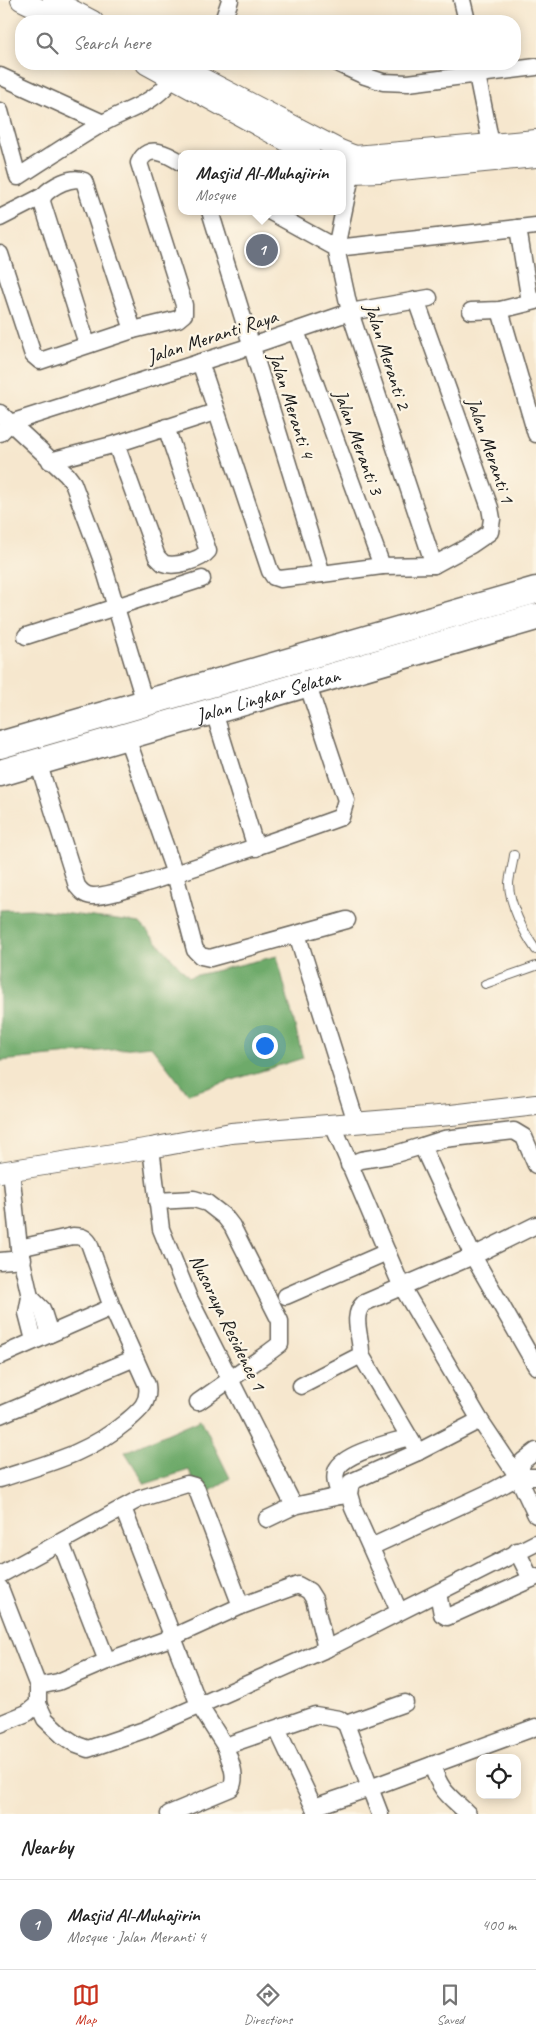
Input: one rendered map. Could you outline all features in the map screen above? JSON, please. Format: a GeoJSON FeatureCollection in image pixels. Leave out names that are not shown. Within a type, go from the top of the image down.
{"type":"FeatureCollection","features":[{"type":"Feature","properties":{"kind":"highway","name":"Jalan Lingkar Selatan"},"geometry":{"type":"LineString","coordinates":[[0,745],[536,590]]}},
{"type":"Feature","properties":{"kind":"highway","name":"Jalan Lingkar Selatan"},"geometry":{"type":"LineString","coordinates":[[0,773],[127,738],[307,683],[536,617]]}},
{"type":"Feature","properties":{"kind":"highway"},"geometry":{"type":"LineString","coordinates":[[74,723],[85,749]]}},
{"type":"Feature","properties":{"kind":"street"},"geometry":{"type":"LineString","coordinates":[[21,0],[50,4],[78,15]]}},
{"type":"Feature","properties":{"kind":"street"},"geometry":{"type":"LineString","coordinates":[[225,15],[230,0]]}},
{"type":"Feature","properties":{"kind":"street"},"geometry":{"type":"LineString","coordinates":[[462,0],[466,15]]}},
{"type":"Feature","properties":{"kind":"street"},"geometry":{"type":"LineString","coordinates":[[50,4],[59,15]]}},
{"type":"Feature","properties":{"kind":"street"},"geometry":{"type":"LineString","coordinates":[[521,68],[536,67]]}},
{"type":"Feature","properties":{"kind":"street"},"geometry":{"type":"LineString","coordinates":[[352,70],[383,82],[408,83],[471,70]]}},
{"type":"Feature","properties":{"kind":"street"},"geometry":{"type":"LineString","coordinates":[[476,70],[491,144]]}},
{"type":"Feature","properties":{"kind":"street"},"geometry":{"type":"LineString","coordinates":[[0,111],[18,177],[104,123],[156,97],[174,71]]}},
{"type":"Feature","properties":{"kind":"street"},"geometry":{"type":"LineString","coordinates":[[174,71],[303,150]]}},
{"type":"Feature","properties":{"kind":"street"},"geometry":{"type":"LineString","coordinates":[[174,71],[340,150]]}},
{"type":"Feature","properties":{"kind":"street"},"geometry":{"type":"LineString","coordinates":[[0,76],[104,123]]}},
{"type":"Feature","properties":{"kind":"street"},"geometry":{"type":"LineString","coordinates":[[350,166],[491,144],[536,140]]}},
{"type":"Feature","properties":{"kind":"street"},"geometry":{"type":"LineString","coordinates":[[0,254],[33,356],[40,361],[87,344],[178,318],[184,314],[184,306],[139,163],[143,157],[157,151],[163,152],[178,161]]}},
{"type":"Feature","properties":{"kind":"street"},"geometry":{"type":"LineString","coordinates":[[350,166],[536,157]]}},
{"type":"Feature","properties":{"kind":"street","name":"Jalan Meranti 2"},"geometry":{"type":"LineString","coordinates":[[346,189],[350,166]]}},
{"type":"Feature","properties":{"kind":"street"},"geometry":{"type":"LineString","coordinates":[[0,218],[43,196],[48,190],[74,179],[84,181],[133,330]]}},
{"type":"Feature","properties":{"kind":"street"},"geometry":{"type":"LineString","coordinates":[[43,196],[42,202],[87,344]]}},
{"type":"Feature","properties":{"kind":"street","name":"Jalan Meranti 4"},"geometry":{"type":"LineString","coordinates":[[211,215],[322,574]]}},
{"type":"Feature","properties":{"kind":"street"},"geometry":{"type":"LineString","coordinates":[[276,215],[336,248],[536,226]]}},
{"type":"Feature","properties":{"kind":"street","name":"Jalan Meranti 2"},"geometry":{"type":"LineString","coordinates":[[342,215],[336,248],[350,312],[434,565]]}},
{"type":"Feature","properties":{"kind":"street"},"geometry":{"type":"LineString","coordinates":[[471,310],[500,310],[533,302],[518,228]]}},
{"type":"Feature","properties":{"kind":"street","name":"Jalan Meranti Raya"},"geometry":{"type":"LineString","coordinates":[[3,423],[251,346],[350,312],[422,299]]}},
{"type":"Feature","properties":{"kind":"street","name":"Jalan Meranti 1"},"geometry":{"type":"LineString","coordinates":[[200,362],[272,575],[280,579],[382,566],[434,565],[490,532],[492,519],[422,299]]}},
{"type":"Feature","properties":{"kind":"street"},"geometry":{"type":"LineString","coordinates":[[500,310],[536,434]]}},
{"type":"Feature","properties":{"kind":"street","name":"Jalan Meranti 3"},"geometry":{"type":"LineString","coordinates":[[296,331],[382,566]]}},
{"type":"Feature","properties":{"kind":"street"},"geometry":{"type":"LineString","coordinates":[[50,461],[116,444],[216,412]]}},
{"type":"Feature","properties":{"kind":"street"},"geometry":{"type":"LineString","coordinates":[[3,423],[67,475],[73,483],[101,558],[145,703]]}},
{"type":"Feature","properties":{"kind":"street"},"geometry":{"type":"LineString","coordinates":[[116,444],[157,557],[163,563],[187,562],[204,555],[208,551],[166,427]]}},
{"type":"Feature","properties":{"kind":"street"},"geometry":{"type":"LineString","coordinates":[[26,636],[202,579]]}},
{"type":"Feature","properties":{"kind":"street"},"geometry":{"type":"LineString","coordinates":[[38,762],[77,886],[84,894],[98,896],[175,874],[256,848],[341,817],[346,800],[307,683]]}},
{"type":"Feature","properties":{"kind":"street"},"geometry":{"type":"LineString","coordinates":[[214,712],[256,848]]}},
{"type":"Feature","properties":{"kind":"street"},"geometry":{"type":"LineString","coordinates":[[127,738],[175,874],[195,950],[201,956],[210,958],[346,920]]}},
{"type":"Feature","properties":{"kind":"street"},"geometry":{"type":"LineString","coordinates":[[297,934],[356,1122]]}},
{"type":"Feature","properties":{"kind":"street"},"geometry":{"type":"LineString","coordinates":[[34,1340],[26,1312],[30,1297],[6,1171],[231,1133],[450,1115],[536,1105]]}},
{"type":"Feature","properties":{"kind":"street"},"geometry":{"type":"LineString","coordinates":[[333,1124],[401,1286],[480,1420],[518,1478],[536,1515]]}},
{"type":"Feature","properties":{"kind":"street"},"geometry":{"type":"LineString","coordinates":[[349,1165],[361,1160],[392,1156],[444,1139],[514,1131],[524,1137],[536,1165]]}},
{"type":"Feature","properties":{"kind":"street"},"geometry":{"type":"LineString","coordinates":[[422,1146],[473,1256],[536,1366]]}},
{"type":"Feature","properties":{"kind":"street","name":"Nusaraya Residence 1"},"geometry":{"type":"LineString","coordinates":[[151,1148],[161,1229],[189,1298],[294,1506]]}},
{"type":"Feature","properties":{"kind":"street"},"geometry":{"type":"LineString","coordinates":[[157,1201],[194,1199],[207,1203],[219,1211],[232,1226],[280,1321],[280,1344],[198,1402]]}},
{"type":"Feature","properties":{"kind":"street"},"geometry":{"type":"LineString","coordinates":[[418,1452],[361,1355],[362,1343],[356,1316],[359,1308],[364,1303],[473,1256],[536,1225]]}},
{"type":"Feature","properties":{"kind":"street"},"geometry":{"type":"LineString","coordinates":[[0,1261],[73,1236],[82,1236],[86,1239],[90,1243],[112,1307],[149,1393],[147,1400],[137,1413],[97,1444],[61,1460],[0,1479]]}},
{"type":"Feature","properties":{"kind":"street"},"geometry":{"type":"LineString","coordinates":[[286,1296],[387,1252]]}},
{"type":"Feature","properties":{"kind":"street"},"geometry":{"type":"LineString","coordinates":[[30,1297],[42,1309],[50,1334]]}},
{"type":"Feature","properties":{"kind":"street"},"geometry":{"type":"LineString","coordinates":[[0,1356],[112,1307]]}},
{"type":"Feature","properties":{"kind":"street"},"geometry":{"type":"LineString","coordinates":[[301,1386],[361,1355]]}},
{"type":"Feature","properties":{"kind":"street"},"geometry":{"type":"LineString","coordinates":[[0,1415],[135,1358]]}},
{"type":"Feature","properties":{"kind":"street"},"geometry":{"type":"LineString","coordinates":[[267,1519],[294,1506],[344,1495],[354,1479],[418,1452],[480,1420]]}},
{"type":"Feature","properties":{"kind":"street"},"geometry":{"type":"LineString","coordinates":[[398,1611],[371,1547],[335,1481],[337,1469],[345,1460],[409,1437]]}},
{"type":"Feature","properties":{"kind":"street"},"geometry":{"type":"LineString","coordinates":[[518,1478],[524,1461],[536,1451]]}},
{"type":"Feature","properties":{"kind":"street"},"geometry":{"type":"LineString","coordinates":[[371,1547],[518,1478],[536,1476]]}},
{"type":"Feature","properties":{"kind":"street"},"geometry":{"type":"LineString","coordinates":[[0,1575],[139,1499],[184,1484],[190,1484],[196,1488],[241,1606]]}},
{"type":"Feature","properties":{"kind":"street"},"geometry":{"type":"LineString","coordinates":[[123,1508],[199,1704],[225,1746],[232,1765],[234,1784],[231,1788],[202,1808],[170,1814]]}},
{"type":"Feature","properties":{"kind":"street"},"geometry":{"type":"LineString","coordinates":[[61,1543],[107,1661]]}},
{"type":"Feature","properties":{"kind":"street"},"geometry":{"type":"LineString","coordinates":[[0,1588],[38,1686],[38,1704],[45,1719],[62,1735],[77,1745],[88,1749],[144,1730],[326,1649],[536,1543]]}},
{"type":"Feature","properties":{"kind":"street"},"geometry":{"type":"LineString","coordinates":[[438,1593],[442,1614],[447,1617],[533,1578],[517,1552]]}},
{"type":"Feature","properties":{"kind":"street"},"geometry":{"type":"LineString","coordinates":[[38,1686],[58,1682],[107,1661],[173,1637],[241,1606],[298,1585],[309,1591],[314,1599],[326,1649]]}},
{"type":"Feature","properties":{"kind":"street"},"geometry":{"type":"LineString","coordinates":[[346,1724],[405,1703]]}},
{"type":"Feature","properties":{"kind":"street"},"geometry":{"type":"LineString","coordinates":[[0,1724],[27,1713],[38,1704]]}},
{"type":"Feature","properties":{"kind":"street"},"geometry":{"type":"LineString","coordinates":[[225,1746],[315,1715],[339,1719],[346,1724],[380,1814]]}},
{"type":"Feature","properties":{"kind":"street"},"geometry":{"type":"LineString","coordinates":[[277,1729],[316,1811],[370,1788],[536,1727]]}},
{"type":"Feature","properties":{"kind":"street"},"geometry":{"type":"LineString","coordinates":[[432,1765],[436,1778],[447,1796],[468,1814]]}},
{"type":"Feature","properties":{"kind":"lane"},"geometry":{"type":"LineString","coordinates":[[514,855],[509,884],[524,933],[536,950]]}},
{"type":"Feature","properties":{"kind":"lane"},"geometry":{"type":"LineString","coordinates":[[485,984],[536,966]]}},
{"type":"Feature","properties":{"kind":"green space"},"geometry":{"type":"Polygon","coordinates":[[[31,909],[140,923],[189,977],[277,956],[303,1058],[188,1094],[151,1046],[0,1061],[0,910],[31,909]]]}},
{"type":"Feature","properties":{"kind":"green space"},"geometry":{"type":"Polygon","coordinates":[[[201,1419],[230,1478],[200,1498],[189,1470],[145,1484],[125,1452],[201,1419]]]}},
{"type":"Feature","properties":{"kind":"place","name":"Masjid Al-Muhajirin"},"geometry":{"type":"Point","coordinates":[262,250]}}]}
